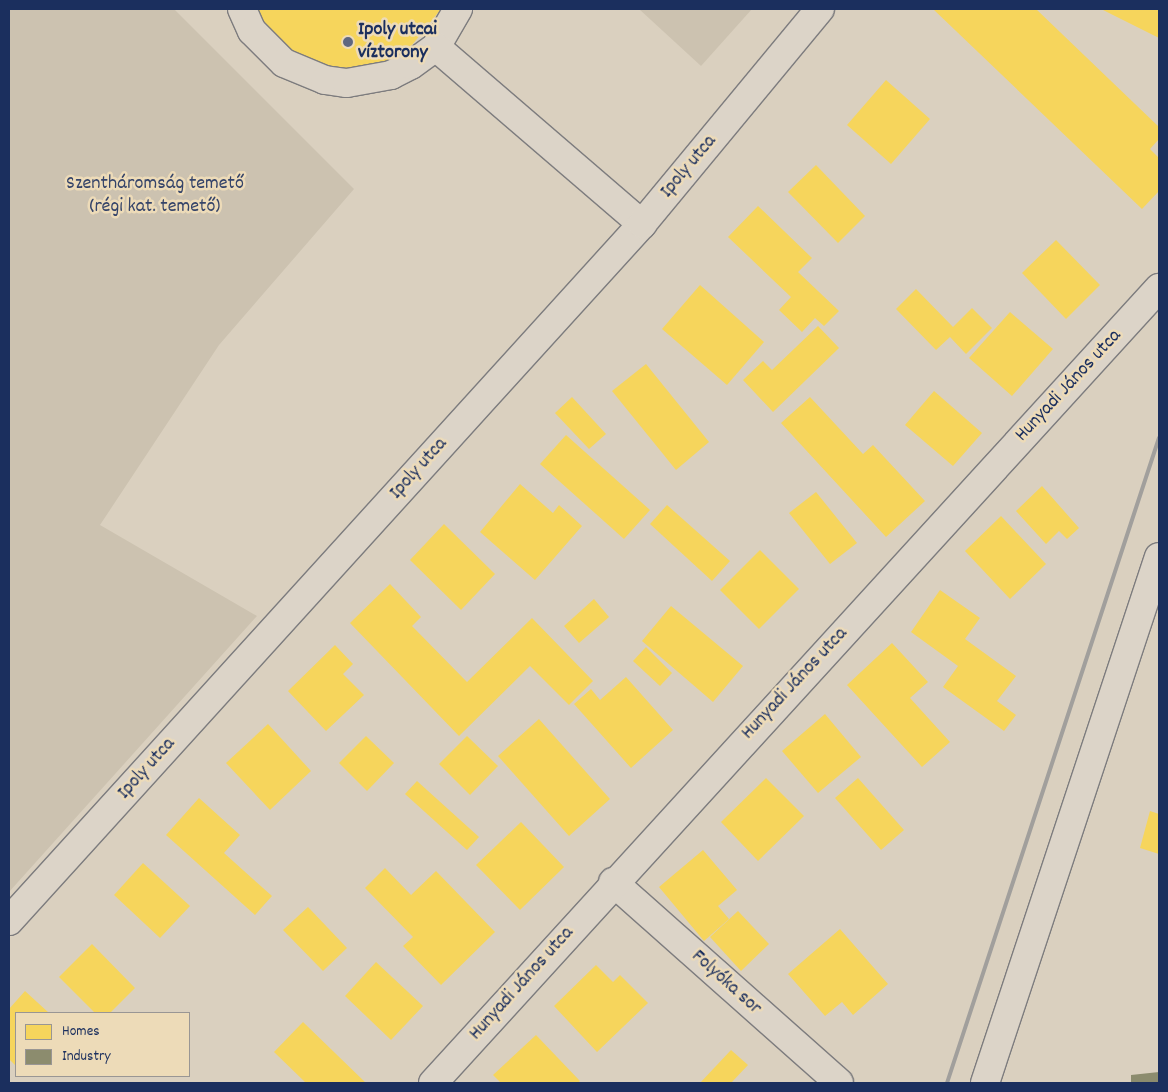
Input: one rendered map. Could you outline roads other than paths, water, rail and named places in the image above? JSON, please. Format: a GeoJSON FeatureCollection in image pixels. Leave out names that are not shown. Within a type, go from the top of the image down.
{"type":"FeatureCollection","features":[{"type":"Feature","properties":{"kind":"street"},"geometry":{"type":"LineString","coordinates":[[242,9],[266,48],[284,62],[325,80],[347,83],[391,75],[436,47],[458,9]]}},
{"type":"Feature","properties":{"kind":"street","name":"Ipoly utca"},"geometry":{"type":"LineString","coordinates":[[9,921],[642,224],[820,9]]}},
{"type":"Feature","properties":{"kind":"street"},"geometry":{"type":"LineString","coordinates":[[436,47],[642,224]]}},
{"type":"Feature","properties":{"kind":"street","name":"Hunyadi János utca"},"geometry":{"type":"LineString","coordinates":[[433,1083],[613,882],[1159,288]]}},
{"type":"Feature","properties":{"kind":"street"},"geometry":{"type":"LineString","coordinates":[[984,1083],[1159,557]]}},
{"type":"Feature","properties":{"kind":"street","name":"Folyóka sor"},"geometry":{"type":"LineString","coordinates":[[613,882],[839,1083]]}},
{"type":"Feature","properties":{"kind":"railway"},"geometry":{"type":"LineString","coordinates":[[947,1083],[1159,438]]}},
{"type":"Feature","properties":{"kind":"place","name":"Ipoly utcai víztorony"},"geometry":{"type":"Point","coordinates":[348,42]}},
{"type":"Feature","properties":{"kind":"park label","name":"Szentháromság temető (régi kat. temető)"},"geometry":{"type":"Point","coordinates":[155,196]}}]}
